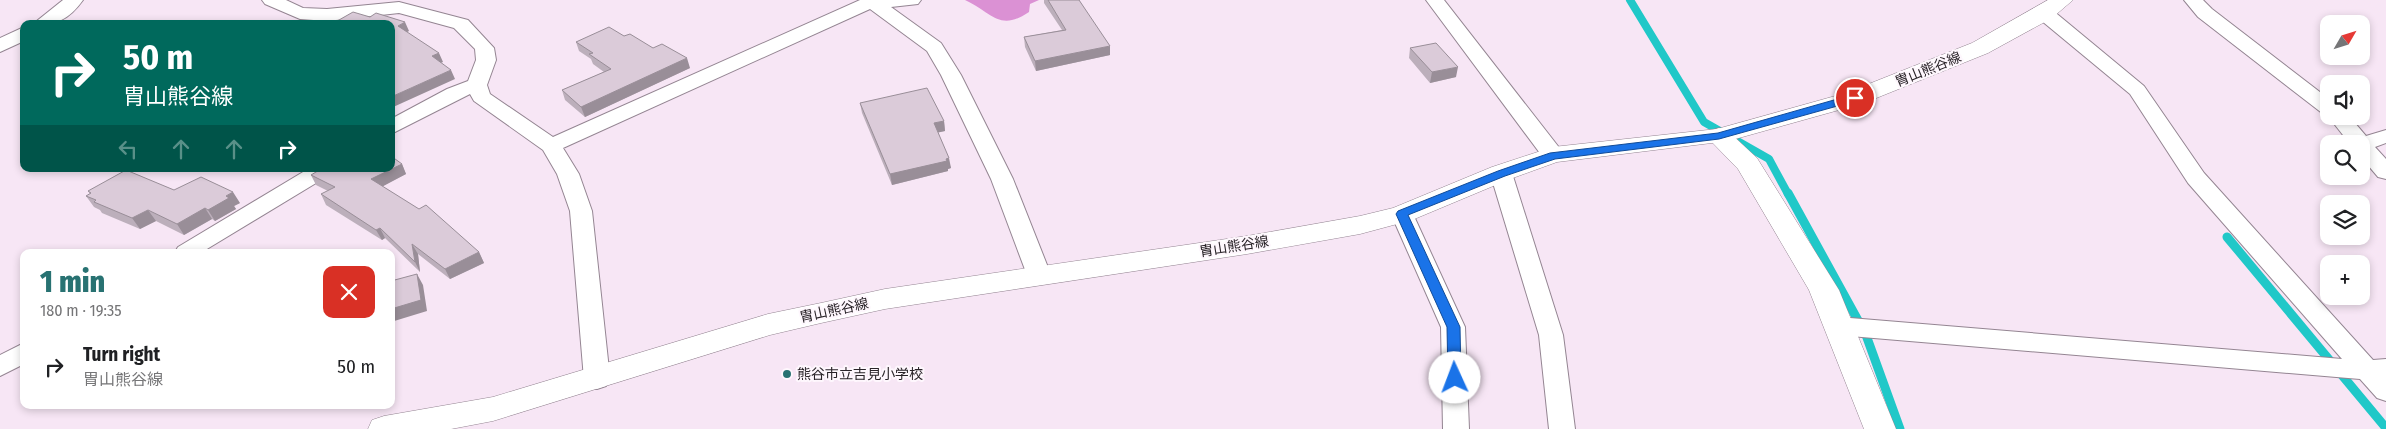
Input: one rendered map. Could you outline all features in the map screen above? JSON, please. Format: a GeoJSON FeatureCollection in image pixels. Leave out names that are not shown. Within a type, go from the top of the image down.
{"type":"FeatureCollection","features":[{"type":"Feature","properties":{"kind":"main road","name":"胄山熊谷線"},"geometry":{"type":"LineString","coordinates":[[384,429],[493,409],[768,326],[821,313],[885,299],[1360,225],[1402,214],[1501,173],[1554,156],[1728,134],[1855,98],[1980,48],[2053,7]]}},
{"type":"Feature","properties":{"kind":"main road"},"geometry":{"type":"LineString","coordinates":[[1728,134],[1824,290],[1880,429]]}},
{"type":"Feature","properties":{"kind":"street"},"geometry":{"type":"LineString","coordinates":[[50,20],[57,16],[74,0]]}},
{"type":"Feature","properties":{"kind":"street"},"geometry":{"type":"LineString","coordinates":[[271,0],[300,13],[327,15],[404,4],[461,24],[484,48],[486,60],[477,85],[480,97],[551,146],[568,174],[581,211],[597,379]]}},
{"type":"Feature","properties":{"kind":"street"},"geometry":{"type":"LineString","coordinates":[[551,146],[870,2],[912,0]]}},
{"type":"Feature","properties":{"kind":"street"},"geometry":{"type":"LineString","coordinates":[[1435,0],[1554,156]]}},
{"type":"Feature","properties":{"kind":"street"},"geometry":{"type":"LineString","coordinates":[[2193,0],[2205,13],[2320,102]]}},
{"type":"Feature","properties":{"kind":"street"},"geometry":{"type":"LineString","coordinates":[[870,2],[934,47],[951,75],[1002,178],[1039,276]]}},
{"type":"Feature","properties":{"kind":"street"},"geometry":{"type":"LineString","coordinates":[[2053,7],[2137,90],[2196,178],[2377,369],[2386,391]]}},
{"type":"Feature","properties":{"kind":"street"},"geometry":{"type":"LineString","coordinates":[[0,46],[20,35]]}},
{"type":"Feature","properties":{"kind":"street"},"geometry":{"type":"LineString","coordinates":[[395,126],[454,93],[477,85]]}},
{"type":"Feature","properties":{"kind":"street"},"geometry":{"type":"LineString","coordinates":[[2345,125],[2354,135]]}},
{"type":"Feature","properties":{"kind":"street"},"geometry":{"type":"LineString","coordinates":[[2370,141],[2386,136]]}},
{"type":"Feature","properties":{"kind":"street"},"geometry":{"type":"LineString","coordinates":[[2370,154],[2386,172]]}},
{"type":"Feature","properties":{"kind":"street"},"geometry":{"type":"LineString","coordinates":[[191,249],[318,172]]}},
{"type":"Feature","properties":{"kind":"street"},"geometry":{"type":"LineString","coordinates":[[1501,173],[1551,335],[1562,429]]}},
{"type":"Feature","properties":{"kind":"street"},"geometry":{"type":"LineString","coordinates":[[1402,214],[1454,327],[1456,429]]}},
{"type":"Feature","properties":{"kind":"street"},"geometry":{"type":"LineString","coordinates":[[1838,326],[2377,369]]}},
{"type":"Feature","properties":{"kind":"street"},"geometry":{"type":"LineString","coordinates":[[0,367],[20,354]]}},
{"type":"Feature","properties":{"kind":"shaded area"},"geometry":{"type":"Polygon","coordinates":[[[965,0],[1039,0],[1030,4],[1029,12],[1019,18],[1003,20],[990,15],[965,0]]]}},
{"type":"Feature","properties":{"kind":"building"},"geometry":{"type":"Polygon","coordinates":[[[1048,0],[1079,0],[1110,46],[1035,61],[1024,37],[1066,30],[1048,0]]]}},
{"type":"Feature","properties":{"kind":"building"},"geometry":{"type":"Polygon","coordinates":[[[353,12],[370,17],[376,13],[405,22],[398,26],[439,53],[432,56],[451,70],[395,95],[395,20],[339,20],[353,12]]]}},
{"type":"Feature","properties":{"kind":"building"},"geometry":{"type":"Polygon","coordinates":[[[609,27],[624,36],[630,34],[653,48],[662,44],[687,58],[581,107],[562,90],[611,69],[589,54],[593,53],[576,42],[609,27]]]}},
{"type":"Feature","properties":{"kind":"building"},"geometry":{"type":"Polygon","coordinates":[[[1436,43],[1458,67],[1432,72],[1410,48],[1436,43]]]}},
{"type":"Feature","properties":{"kind":"building"},"geometry":{"type":"Polygon","coordinates":[[[927,88],[944,121],[934,123],[949,158],[946,159],[947,161],[890,174],[860,103],[927,88]]]}},
{"type":"Feature","properties":{"kind":"building"},"geometry":{"type":"Polygon","coordinates":[[[395,159],[402,164],[395,167],[395,159]]]}},
{"type":"Feature","properties":{"kind":"building"},"geometry":{"type":"Polygon","coordinates":[[[122,172],[131,172],[174,190],[201,177],[233,192],[226,196],[229,198],[208,210],[205,208],[177,224],[148,210],[132,218],[94,202],[96,200],[86,196],[91,193],[88,191],[122,172]]]}},
{"type":"Feature","properties":{"kind":"building"},"geometry":{"type":"Polygon","coordinates":[[[316,172],[385,172],[371,179],[419,209],[426,205],[479,252],[445,269],[412,244],[415,262],[380,228],[376,230],[321,194],[335,187],[311,175],[316,172]]]}},
{"type":"Feature","properties":{"kind":"building"},"geometry":{"type":"Polygon","coordinates":[[[417,274],[421,300],[395,308],[395,280],[417,274]]]}},
{"type":"Feature","properties":{"kind":"waterway"},"geometry":{"type":"LineString","coordinates":[[1630,0],[1704,122],[1769,159],[1788,194]]}},
{"type":"Feature","properties":{"kind":"waterway"},"geometry":{"type":"LineString","coordinates":[[1788,193],[1866,335],[1900,429]]}},
{"type":"Feature","properties":{"kind":"waterway"},"geometry":{"type":"LineString","coordinates":[[2227,237],[2386,428]]}},
{"type":"Feature","properties":{"kind":"place","name":"熊谷市立吉見小学校"},"geometry":{"type":"Point","coordinates":[787,374]}},
{"type":"Feature","properties":{"kind":"route"},"geometry":{"type":"LineString","coordinates":[[1455,378],[1454,327],[1402,214],[1501,173],[1554,156],[1719,136],[1855,98]]}}]}
